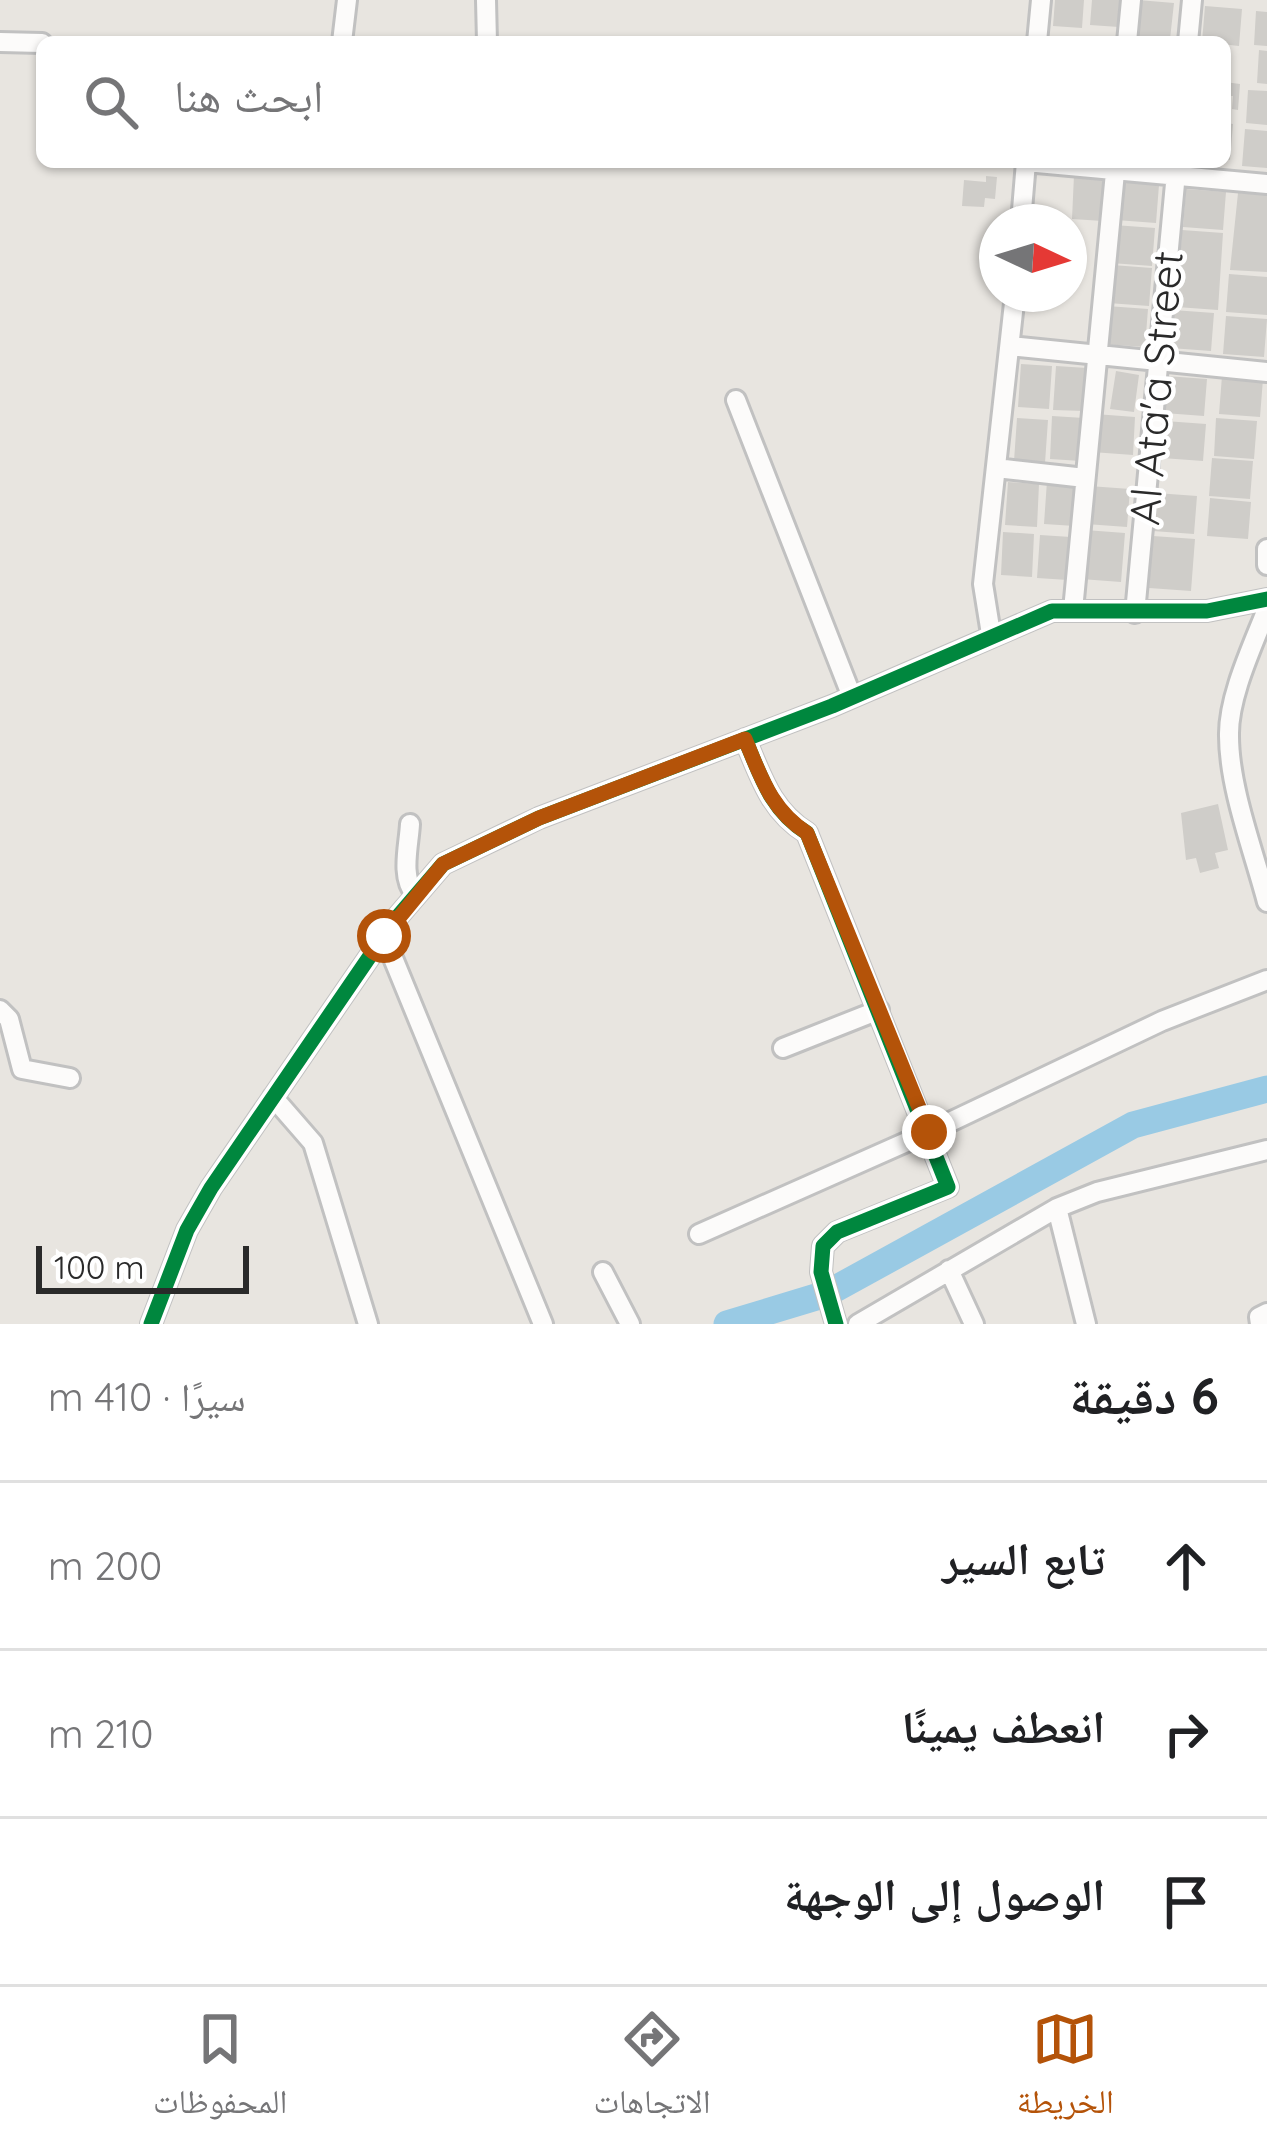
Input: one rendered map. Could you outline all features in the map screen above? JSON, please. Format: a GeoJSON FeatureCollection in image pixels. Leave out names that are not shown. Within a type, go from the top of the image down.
{"type":"FeatureCollection","features":[{"type":"Feature","properties":{"kind":"street"},"geometry":{"type":"LineString","coordinates":[[343,36],[347,0]]}},
{"type":"Feature","properties":{"kind":"street"},"geometry":{"type":"LineString","coordinates":[[486,0],[487,36]]}},
{"type":"Feature","properties":{"kind":"street"},"geometry":{"type":"LineString","coordinates":[[1037,36],[1041,0]]}},
{"type":"Feature","properties":{"kind":"street"},"geometry":{"type":"LineString","coordinates":[[1128,36],[1132,0]]}},
{"type":"Feature","properties":{"kind":"street"},"geometry":{"type":"LineString","coordinates":[[1189,36],[1192,0]]}},
{"type":"Feature","properties":{"kind":"street"},"geometry":{"type":"LineString","coordinates":[[0,42],[36,43]]}},
{"type":"Feature","properties":{"kind":"street"},"geometry":{"type":"LineString","coordinates":[[1022,204],[1026,168]]}},
{"type":"Feature","properties":{"kind":"street"},"geometry":{"type":"LineString","coordinates":[[1072,610],[1116,168]]}},
{"type":"Feature","properties":{"kind":"street"},"geometry":{"type":"LineString","coordinates":[[1176,169],[1267,184]]}},
{"type":"Feature","properties":{"kind":"street","name":"Al Ata'a Street"},"geometry":{"type":"LineString","coordinates":[[1135,613],[1176,169]]}},
{"type":"Feature","properties":{"kind":"street"},"geometry":{"type":"LineString","coordinates":[[991,634],[983,584],[1013,312]]}},
{"type":"Feature","properties":{"kind":"street"},"geometry":{"type":"LineString","coordinates":[[1010,346],[1267,372]]}},
{"type":"Feature","properties":{"kind":"street"},"geometry":{"type":"LineString","coordinates":[[736,400],[852,697]]}},
{"type":"Feature","properties":{"kind":"street"},"geometry":{"type":"LineString","coordinates":[[996,468],[1085,478]]}},
{"type":"Feature","properties":{"kind":"street"},"geometry":{"type":"LineString","coordinates":[[1267,549],[1267,565]]}},
{"type":"Feature","properties":{"kind":"street"},"geometry":{"type":"LineString","coordinates":[[151,1324],[187,1230],[384,936],[443,864],[484,843],[852,697],[1052,611],[1207,611],[1267,599]]}},
{"type":"Feature","properties":{"kind":"street"},"geometry":{"type":"LineString","coordinates":[[1267,609],[1244,669],[1228,734],[1267,902]]}},
{"type":"Feature","properties":{"kind":"street"},"geometry":{"type":"LineString","coordinates":[[745,739],[771,800],[788,821],[807,833],[948,1186],[837,1232],[823,1246],[821,1272],[836,1324]]}},
{"type":"Feature","properties":{"kind":"street"},"geometry":{"type":"LineString","coordinates":[[410,824],[407,875],[416,894]]}},
{"type":"Feature","properties":{"kind":"street"},"geometry":{"type":"LineString","coordinates":[[384,936],[543,1324]]}},
{"type":"Feature","properties":{"kind":"street"},"geometry":{"type":"LineString","coordinates":[[699,1234],[1162,1022],[1267,980]]}},
{"type":"Feature","properties":{"kind":"street"},"geometry":{"type":"LineString","coordinates":[[0,1010],[9,1019],[22,1069],[70,1078]]}},
{"type":"Feature","properties":{"kind":"street"},"geometry":{"type":"LineString","coordinates":[[783,1048],[879,1010]]}},
{"type":"Feature","properties":{"kind":"street"},"geometry":{"type":"LineString","coordinates":[[273,1097],[313,1143],[364,1322]]}},
{"type":"Feature","properties":{"kind":"street"},"geometry":{"type":"LineString","coordinates":[[858,1324],[1057,1208],[1097,1192],[1267,1150]]}},
{"type":"Feature","properties":{"kind":"street"},"geometry":{"type":"LineString","coordinates":[[1057,1208],[1086,1324]]}},
{"type":"Feature","properties":{"kind":"street"},"geometry":{"type":"LineString","coordinates":[[949,1270],[974,1324]]}},
{"type":"Feature","properties":{"kind":"street"},"geometry":{"type":"LineString","coordinates":[[603,1272],[630,1324]]}},
{"type":"Feature","properties":{"kind":"building"},"geometry":{"type":"Polygon","coordinates":[[[1055,0],[1084,0],[1082,28],[1053,26],[1055,0]]]}},
{"type":"Feature","properties":{"kind":"building"},"geometry":{"type":"Polygon","coordinates":[[[1092,0],[1120,0],[1119,27],[1090,25],[1092,0]]]}},
{"type":"Feature","properties":{"kind":"building"},"geometry":{"type":"Polygon","coordinates":[[[1138,0],[1174,3],[1170,36],[1135,36],[1138,0]]]}},
{"type":"Feature","properties":{"kind":"building"},"geometry":{"type":"Polygon","coordinates":[[[1205,6],[1242,9],[1239,46],[1231,45],[1231,36],[1202,36],[1205,6]]]}},
{"type":"Feature","properties":{"kind":"building"},"geometry":{"type":"Polygon","coordinates":[[[1256,11],[1267,12],[1267,46],[1254,45],[1256,11]]]}},
{"type":"Feature","properties":{"kind":"building"},"geometry":{"type":"Polygon","coordinates":[[[1259,50],[1267,51],[1267,84],[1257,83],[1259,50]]]}},
{"type":"Feature","properties":{"kind":"building"},"geometry":{"type":"Polygon","coordinates":[[[1231,83],[1240,84],[1238,110],[1232,109],[1231,83]]]}},
{"type":"Feature","properties":{"kind":"building"},"geometry":{"type":"Polygon","coordinates":[[[1248,90],[1267,91],[1267,125],[1246,123],[1248,90]]]}},
{"type":"Feature","properties":{"kind":"building"},"geometry":{"type":"Polygon","coordinates":[[[1245,129],[1267,131],[1267,168],[1242,166],[1245,129]]]}},
{"type":"Feature","properties":{"kind":"building"},"geometry":{"type":"Polygon","coordinates":[[[1074,175],[1105,177],[1103,221],[1087,220],[1087,204],[1073,204],[1074,175]]]}},
{"type":"Feature","properties":{"kind":"building"},"geometry":{"type":"Polygon","coordinates":[[[986,176],[997,177],[995,199],[985,198],[979,207],[962,206],[964,180],[986,182],[986,176]]]}},
{"type":"Feature","properties":{"kind":"building"},"geometry":{"type":"Polygon","coordinates":[[[1119,182],[1159,185],[1156,223],[1116,220],[1119,182]]]}},
{"type":"Feature","properties":{"kind":"building"},"geometry":{"type":"Polygon","coordinates":[[[1186,189],[1226,192],[1223,230],[1183,227],[1186,189]]]}},
{"type":"Feature","properties":{"kind":"building"},"geometry":{"type":"Polygon","coordinates":[[[1238,193],[1267,195],[1267,272],[1230,270],[1238,193]]]}},
{"type":"Feature","properties":{"kind":"building"},"geometry":{"type":"Polygon","coordinates":[[[1114,225],[1155,228],[1152,266],[1111,263],[1114,225]]]}},
{"type":"Feature","properties":{"kind":"building"},"geometry":{"type":"Polygon","coordinates":[[[1182,230],[1223,233],[1218,310],[1177,307],[1182,230]]]}},
{"type":"Feature","properties":{"kind":"building"},"geometry":{"type":"Polygon","coordinates":[[[1112,265],[1152,268],[1149,306],[1108,303],[1112,265]]]}},
{"type":"Feature","properties":{"kind":"building"},"geometry":{"type":"Polygon","coordinates":[[[1229,274],[1267,277],[1267,315],[1226,312],[1229,274]]]}},
{"type":"Feature","properties":{"kind":"building"},"geometry":{"type":"Polygon","coordinates":[[[1107,306],[1148,309],[1145,347],[1104,344],[1107,306]]]}},
{"type":"Feature","properties":{"kind":"building"},"geometry":{"type":"Polygon","coordinates":[[[1173,310],[1214,313],[1211,351],[1170,348],[1173,310]]]}},
{"type":"Feature","properties":{"kind":"building"},"geometry":{"type":"Polygon","coordinates":[[[1226,316],[1267,319],[1264,357],[1223,354],[1226,316]]]}},
{"type":"Feature","properties":{"kind":"building"},"geometry":{"type":"Polygon","coordinates":[[[1021,364],[1052,366],[1049,409],[1018,407],[1021,364]]]}},
{"type":"Feature","properties":{"kind":"building"},"geometry":{"type":"Polygon","coordinates":[[[1056,366],[1087,368],[1085,411],[1053,410],[1056,366]]]}},
{"type":"Feature","properties":{"kind":"building"},"geometry":{"type":"Polygon","coordinates":[[[1116,371],[1139,375],[1134,412],[1110,409],[1116,371]]]}},
{"type":"Feature","properties":{"kind":"building"},"geometry":{"type":"Polygon","coordinates":[[[1166,376],[1207,379],[1204,416],[1164,413],[1166,376]]]}},
{"type":"Feature","properties":{"kind":"building"},"geometry":{"type":"Polygon","coordinates":[[[1222,376],[1263,379],[1260,417],[1219,414],[1222,376]]]}},
{"type":"Feature","properties":{"kind":"building"},"geometry":{"type":"Polygon","coordinates":[[[1095,414],[1135,417],[1133,455],[1092,452],[1095,414]]]}},
{"type":"Feature","properties":{"kind":"building"},"geometry":{"type":"Polygon","coordinates":[[[1052,416],[1084,418],[1081,461],[1050,459],[1052,416]]]}},
{"type":"Feature","properties":{"kind":"building"},"geometry":{"type":"Polygon","coordinates":[[[1017,418],[1048,420],[1045,463],[1014,461],[1017,418]]]}},
{"type":"Feature","properties":{"kind":"building"},"geometry":{"type":"Polygon","coordinates":[[[1216,418],[1257,421],[1254,459],[1214,456],[1216,418]]]}},
{"type":"Feature","properties":{"kind":"building"},"geometry":{"type":"Polygon","coordinates":[[[1165,421],[1206,424],[1203,461],[1162,458],[1165,421]]]}},
{"type":"Feature","properties":{"kind":"building"},"geometry":{"type":"Polygon","coordinates":[[[1212,458],[1253,461],[1250,499],[1209,496],[1212,458]]]}},
{"type":"Feature","properties":{"kind":"building"},"geometry":{"type":"Polygon","coordinates":[[[1047,481],[1078,483],[1075,526],[1044,524],[1047,481]]]}},
{"type":"Feature","properties":{"kind":"building"},"geometry":{"type":"Polygon","coordinates":[[[1008,482],[1039,484],[1037,527],[1005,525],[1008,482]]]}},
{"type":"Feature","properties":{"kind":"building"},"geometry":{"type":"Polygon","coordinates":[[[1089,486],[1130,489],[1127,527],[1086,524],[1089,486]]]}},
{"type":"Feature","properties":{"kind":"building"},"geometry":{"type":"Polygon","coordinates":[[[1156,493],[1197,496],[1194,534],[1153,531],[1156,493]]]}},
{"type":"Feature","properties":{"kind":"building"},"geometry":{"type":"Polygon","coordinates":[[[1210,498],[1251,502],[1248,539],[1207,536],[1210,498]]]}},
{"type":"Feature","properties":{"kind":"building"},"geometry":{"type":"Polygon","coordinates":[[[1085,530],[1125,533],[1121,582],[1081,579],[1085,530]]]}},
{"type":"Feature","properties":{"kind":"building"},"geometry":{"type":"Polygon","coordinates":[[[1003,532],[1034,534],[1032,577],[1001,575],[1003,532]]]}},
{"type":"Feature","properties":{"kind":"building"},"geometry":{"type":"Polygon","coordinates":[[[1040,535],[1071,537],[1068,580],[1037,578],[1040,535]]]}},
{"type":"Feature","properties":{"kind":"building"},"geometry":{"type":"Polygon","coordinates":[[[1153,536],[1195,539],[1191,591],[1149,588],[1153,536]]]}},
{"type":"Feature","properties":{"kind":"building"},"geometry":{"type":"Polygon","coordinates":[[[1218,804],[1228,850],[1215,853],[1219,868],[1200,873],[1196,858],[1186,860],[1181,813],[1218,804]]]}},
{"type":"Feature","properties":{"kind":"waterway"},"geometry":{"type":"LineString","coordinates":[[727,1324],[826,1294],[1133,1125],[1267,1089]]}},
{"type":"Feature","properties":{"kind":"cycle path"},"geometry":{"type":"LineString","coordinates":[[151,1324],[187,1230],[211,1188],[394,921],[443,864],[539,818],[832,706],[1052,611],[1207,611],[1267,599]]}},
{"type":"Feature","properties":{"kind":"cycle path"},"geometry":{"type":"LineString","coordinates":[[745,739],[776,804],[807,833],[948,1187],[837,1232],[823,1246],[821,1272],[836,1324]]}},
{"type":"Feature","properties":{"kind":"route"},"geometry":{"type":"LineString","coordinates":[[384,936],[443,864],[539,818],[745,739],[771,800],[788,821],[807,833],[929,1132]]}}]}
